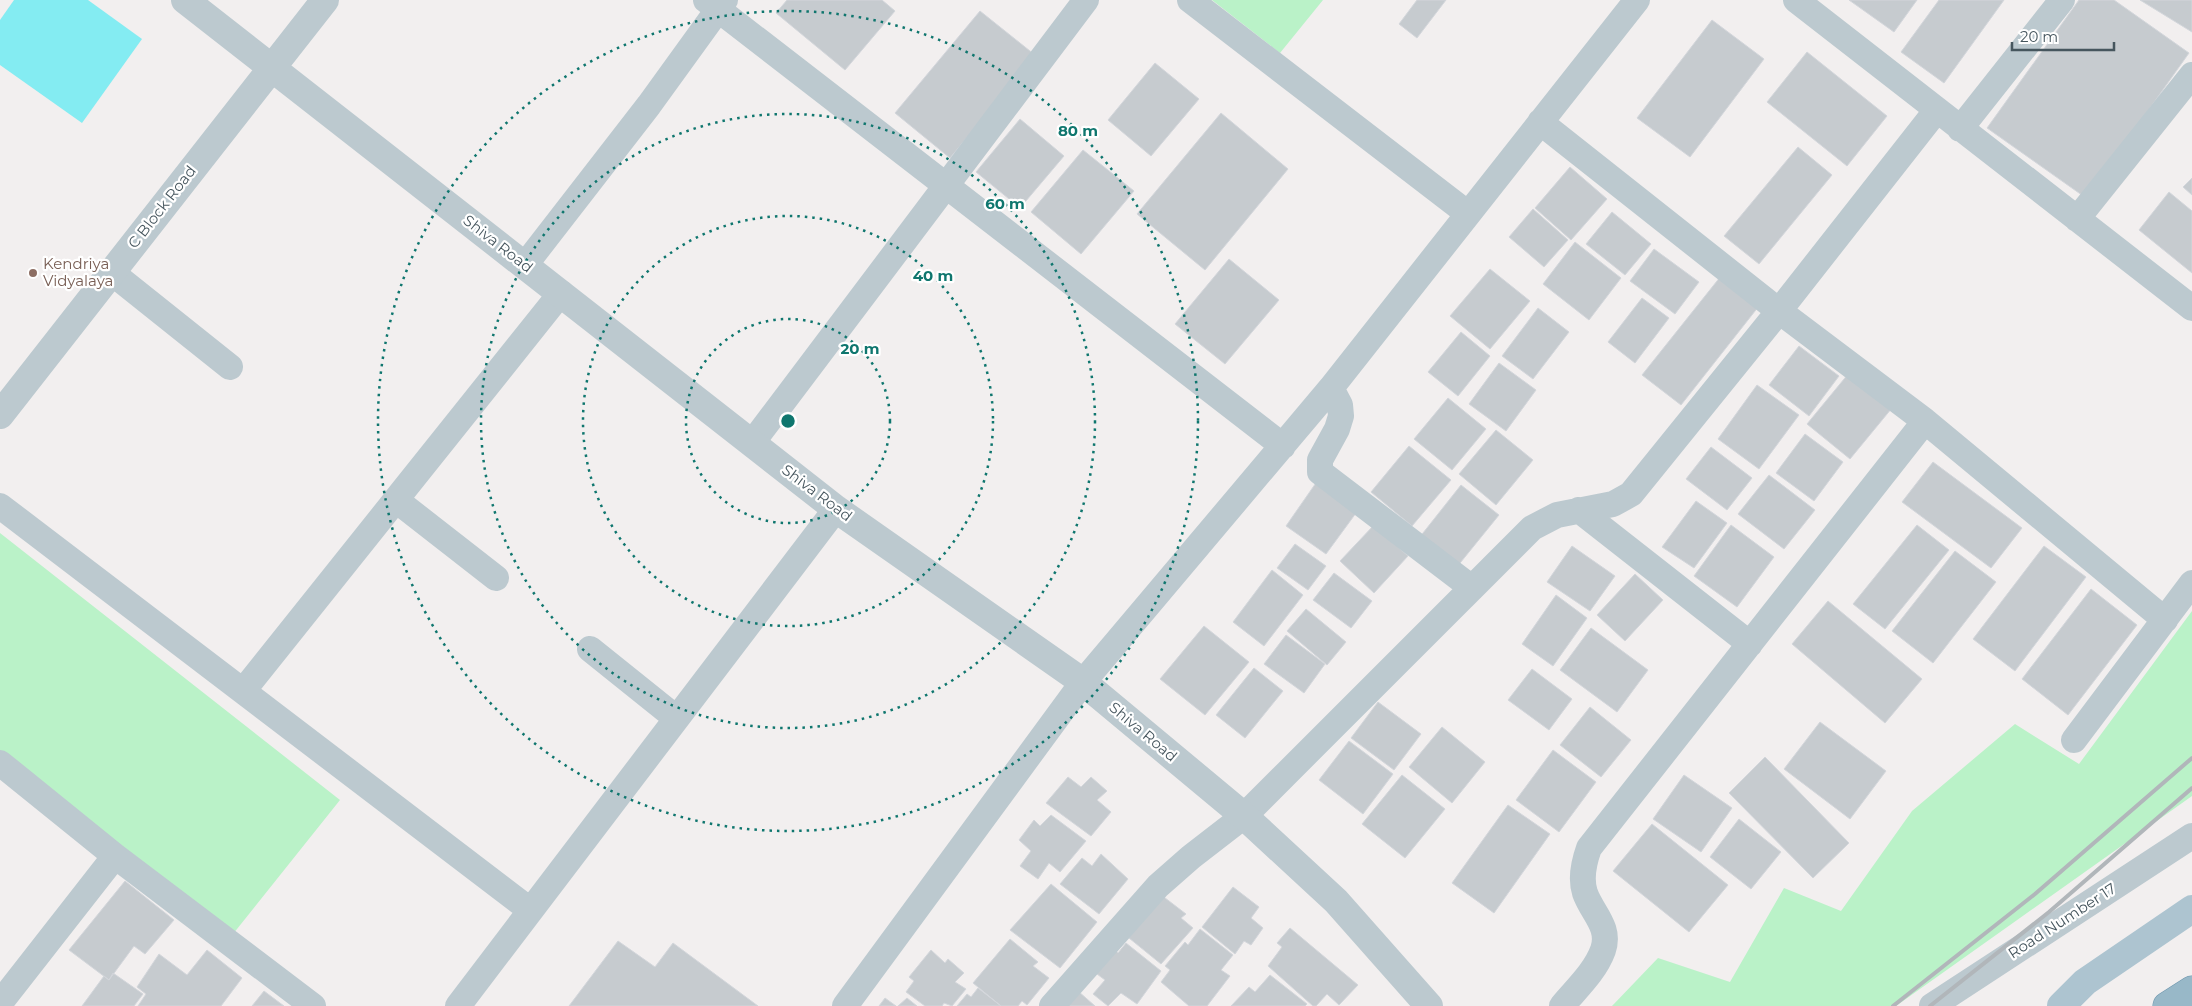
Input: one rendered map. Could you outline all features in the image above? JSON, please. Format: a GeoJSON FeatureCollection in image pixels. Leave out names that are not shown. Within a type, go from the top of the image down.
{"type":"FeatureCollection","features":[{"type":"Feature","properties":{"kind":"highway"},"geometry":{"type":"LineString","coordinates":[[2168,1006],[2192,990]]}},
{"type":"Feature","properties":{"kind":"main road"},"geometry":{"type":"LineString","coordinates":[[2062,1006],[2085,982],[2192,909]]}},
{"type":"Feature","properties":{"kind":"street","name":"Shiva Road"},"geometry":{"type":"LineString","coordinates":[[186,0],[836,509],[1083,682],[1244,816],[1336,901],[1428,1006]]}},
{"type":"Feature","properties":{"kind":"street","name":"C Block Road"},"geometry":{"type":"LineString","coordinates":[[0,415],[325,0]]}},
{"type":"Feature","properties":{"kind":"street"},"geometry":{"type":"LineString","coordinates":[[752,443],[1086,0]]}},
{"type":"Feature","properties":{"kind":"street"},"geometry":{"type":"LineString","coordinates":[[1190,0],[1467,213]]}},
{"type":"Feature","properties":{"kind":"street"},"geometry":{"type":"LineString","coordinates":[[845,1006],[1083,682],[1331,388],[1467,213],[1637,0]]}},
{"type":"Feature","properties":{"kind":"street"},"geometry":{"type":"LineString","coordinates":[[1796,0],[1936,111],[2192,308]]}},
{"type":"Feature","properties":{"kind":"street"},"geometry":{"type":"LineString","coordinates":[[1960,129],[2062,0]]}},
{"type":"Feature","properties":{"kind":"street"},"geometry":{"type":"LineString","coordinates":[[525,264],[649,105],[717,3],[946,186],[1283,446]]}},
{"type":"Feature","properties":{"kind":"street"},"geometry":{"type":"LineString","coordinates":[[2077,219],[2192,75]]}},
{"type":"Feature","properties":{"kind":"street"},"geometry":{"type":"LineString","coordinates":[[1052,1006],[1158,886],[1191,856],[1244,816],[1532,528],[1557,515],[1613,504],[1631,494],[1936,111]]}},
{"type":"Feature","properties":{"kind":"street"},"geometry":{"type":"LineString","coordinates":[[1540,122],[1779,310],[1925,421],[2165,620]]}},
{"type":"Feature","properties":{"kind":"street"},"geometry":{"type":"LineString","coordinates":[[111,272],[230,367]]}},
{"type":"Feature","properties":{"kind":"street"},"geometry":{"type":"LineString","coordinates":[[243,691],[561,293]]}},
{"type":"Feature","properties":{"kind":"street"},"geometry":{"type":"LineString","coordinates":[[1331,388],[1340,405],[1341,416],[1337,429],[1320,460],[1320,472],[1472,588]]}},
{"type":"Feature","properties":{"kind":"street"},"geometry":{"type":"LineString","coordinates":[[1562,1006],[1593,969],[1604,948],[1604,928],[1585,893],[1583,866],[1589,848],[1925,421]]}},
{"type":"Feature","properties":{"kind":"street"},"geometry":{"type":"LineString","coordinates":[[396,500],[496,578]]}},
{"type":"Feature","properties":{"kind":"street"},"geometry":{"type":"LineString","coordinates":[[0,506],[530,910]]}},
{"type":"Feature","properties":{"kind":"street"},"geometry":{"type":"LineString","coordinates":[[458,1006],[836,509]]}},
{"type":"Feature","properties":{"kind":"street"},"geometry":{"type":"LineString","coordinates":[[1579,510],[1750,644]]}},
{"type":"Feature","properties":{"kind":"street"},"geometry":{"type":"LineString","coordinates":[[2074,740],[2192,583]]}},
{"type":"Feature","properties":{"kind":"street"},"geometry":{"type":"LineString","coordinates":[[590,649],[676,718]]}},
{"type":"Feature","properties":{"kind":"street"},"geometry":{"type":"LineString","coordinates":[[0,763],[115,856],[313,1006]]}},
{"type":"Feature","properties":{"kind":"street","name":"Road Number 17"},"geometry":{"type":"LineString","coordinates":[[1932,1006],[2192,836]]}},
{"type":"Feature","properties":{"kind":"street"},"geometry":{"type":"LineString","coordinates":[[0,1004],[115,856]]}},
{"type":"Feature","properties":{"kind":"green space"},"geometry":{"type":"Polygon","coordinates":[[[1212,0],[1323,0],[1280,53],[1212,0]]]}},
{"type":"Feature","properties":{"kind":"green space"},"geometry":{"type":"Polygon","coordinates":[[[0,533],[340,800],[233,934],[0,751],[0,533]]]}},
{"type":"Feature","properties":{"kind":"green space"},"geometry":{"type":"Polygon","coordinates":[[[2192,611],[2192,796],[1896,1006],[1612,1006],[1658,958],[1730,982],[1784,888],[1841,911],[1912,811],[2015,724],[2079,764],[2192,611]]]}},
{"type":"Feature","properties":{"kind":"water"},"geometry":{"type":"Polygon","coordinates":[[[14,0],[88,0],[142,39],[82,123],[0,65],[0,20],[14,0]]]}},
{"type":"Feature","properties":{"kind":"building"},"geometry":{"type":"Polygon","coordinates":[[[787,0],[882,0],[895,11],[845,70],[776,13],[787,0]]]}},
{"type":"Feature","properties":{"kind":"building"},"geometry":{"type":"Polygon","coordinates":[[[1417,0],[1446,0],[1417,38],[1399,24],[1417,0]]]}},
{"type":"Feature","properties":{"kind":"building"},"geometry":{"type":"Polygon","coordinates":[[[1849,0],[1917,0],[1894,32],[1849,0]]]}},
{"type":"Feature","properties":{"kind":"building"},"geometry":{"type":"Polygon","coordinates":[[[1939,0],[2004,0],[1944,83],[1901,52],[1939,0]]]}},
{"type":"Feature","properties":{"kind":"building"},"geometry":{"type":"Polygon","coordinates":[[[2079,0],[2114,0],[2189,53],[2086,198],[1987,128],[2079,0]]]}},
{"type":"Feature","properties":{"kind":"building"},"geometry":{"type":"Polygon","coordinates":[[[2140,0],[2192,0],[2192,32],[2140,0]]]}},
{"type":"Feature","properties":{"kind":"building"},"geometry":{"type":"Polygon","coordinates":[[[980,11],[1035,55],[950,158],[895,113],[980,11]]]}},
{"type":"Feature","properties":{"kind":"building"},"geometry":{"type":"Polygon","coordinates":[[[1712,20],[1764,59],[1690,157],[1637,118],[1712,20]]]}},
{"type":"Feature","properties":{"kind":"building"},"geometry":{"type":"Polygon","coordinates":[[[1807,52],[1887,116],[1847,166],[1767,102],[1807,52]]]}},
{"type":"Feature","properties":{"kind":"building"},"geometry":{"type":"Polygon","coordinates":[[[1155,63],[1199,99],[1151,156],[1108,120],[1155,63]]]}},
{"type":"Feature","properties":{"kind":"building"},"geometry":{"type":"Polygon","coordinates":[[[1221,113],[1288,169],[1205,270],[1137,214],[1221,113]]]}},
{"type":"Feature","properties":{"kind":"building"},"geometry":{"type":"Polygon","coordinates":[[[1020,119],[1064,156],[1020,208],[976,172],[1020,119]]]}},
{"type":"Feature","properties":{"kind":"building"},"geometry":{"type":"Polygon","coordinates":[[[1798,147],[1832,175],[1759,264],[1724,236],[1798,147]]]}},
{"type":"Feature","properties":{"kind":"building"},"geometry":{"type":"Polygon","coordinates":[[[1083,150],[1134,191],[1081,254],[1031,212],[1083,150]]]}},
{"type":"Feature","properties":{"kind":"building"},"geometry":{"type":"Polygon","coordinates":[[[1570,167],[1607,199],[1571,240],[1535,208],[1570,167]]]}},
{"type":"Feature","properties":{"kind":"building"},"geometry":{"type":"Polygon","coordinates":[[[2192,178],[2192,195],[2183,187],[2192,178]]]}},
{"type":"Feature","properties":{"kind":"building"},"geometry":{"type":"Polygon","coordinates":[[[2169,192],[2192,211],[2192,273],[2139,230],[2169,192]]]}},
{"type":"Feature","properties":{"kind":"building"},"geometry":{"type":"Polygon","coordinates":[[[1533,209],[1568,240],[1544,267],[1509,237],[1533,209]]]}},
{"type":"Feature","properties":{"kind":"building"},"geometry":{"type":"Polygon","coordinates":[[[1612,212],[1651,244],[1625,275],[1586,244],[1612,212]]]}},
{"type":"Feature","properties":{"kind":"building"},"geometry":{"type":"Polygon","coordinates":[[[1575,242],[1621,278],[1589,320],[1543,284],[1575,242]]]}},
{"type":"Feature","properties":{"kind":"building"},"geometry":{"type":"Polygon","coordinates":[[[1654,249],[1699,282],[1675,314],[1630,281],[1654,249]]]}},
{"type":"Feature","properties":{"kind":"building"},"geometry":{"type":"Polygon","coordinates":[[[1229,259],[1279,300],[1225,364],[1175,324],[1229,259]]]}},
{"type":"Feature","properties":{"kind":"building"},"geometry":{"type":"Polygon","coordinates":[[[1490,269],[1530,301],[1490,349],[1450,316],[1490,269]]]}},
{"type":"Feature","properties":{"kind":"building"},"geometry":{"type":"Polygon","coordinates":[[[1721,276],[1759,306],[1681,405],[1642,375],[1721,276]]]}},
{"type":"Feature","properties":{"kind":"building"},"geometry":{"type":"Polygon","coordinates":[[[1642,298],[1669,318],[1635,363],[1608,342],[1642,298]]]}},
{"type":"Feature","properties":{"kind":"building"},"geometry":{"type":"Polygon","coordinates":[[[1538,308],[1569,332],[1533,379],[1502,356],[1538,308]]]}},
{"type":"Feature","properties":{"kind":"building"},"geometry":{"type":"Polygon","coordinates":[[[1461,332],[1490,356],[1458,396],[1428,372],[1461,332]]]}},
{"type":"Feature","properties":{"kind":"building"},"geometry":{"type":"Polygon","coordinates":[[[1799,346],[1839,376],[1809,416],[1769,385],[1799,346]]]}},
{"type":"Feature","properties":{"kind":"building"},"geometry":{"type":"Polygon","coordinates":[[[1499,363],[1536,390],[1506,431],[1469,404],[1499,363]]]}},
{"type":"Feature","properties":{"kind":"building"},"geometry":{"type":"Polygon","coordinates":[[[1849,373],[1892,408],[1850,459],[1807,424],[1849,373]]]}},
{"type":"Feature","properties":{"kind":"building"},"geometry":{"type":"Polygon","coordinates":[[[1757,385],[1799,415],[1759,469],[1718,439],[1757,385]]]}},
{"type":"Feature","properties":{"kind":"building"},"geometry":{"type":"Polygon","coordinates":[[[1448,398],[1486,429],[1452,470],[1414,439],[1448,398]]]}},
{"type":"Feature","properties":{"kind":"building"},"geometry":{"type":"Polygon","coordinates":[[[1496,430],[1533,460],[1496,505],[1459,474],[1496,430]]]}},
{"type":"Feature","properties":{"kind":"building"},"geometry":{"type":"Polygon","coordinates":[[[1805,434],[1843,462],[1814,501],[1776,473],[1805,434]]]}},
{"type":"Feature","properties":{"kind":"building"},"geometry":{"type":"Polygon","coordinates":[[[1409,446],[1451,480],[1412,526],[1371,492],[1409,446]]]}},
{"type":"Feature","properties":{"kind":"building"},"geometry":{"type":"Polygon","coordinates":[[[1711,447],[1752,478],[1727,510],[1686,479],[1711,447]]]}},
{"type":"Feature","properties":{"kind":"building"},"geometry":{"type":"Polygon","coordinates":[[[1933,462],[2022,528],[1991,568],[1902,502],[1933,462]]]}},
{"type":"Feature","properties":{"kind":"building"},"geometry":{"type":"Polygon","coordinates":[[[1769,475],[1815,510],[1784,549],[1738,514],[1769,475]]]}},
{"type":"Feature","properties":{"kind":"building"},"geometry":{"type":"Polygon","coordinates":[[[1318,480],[1359,509],[1326,554],[1286,526],[1318,480]]]}},
{"type":"Feature","properties":{"kind":"building"},"geometry":{"type":"Polygon","coordinates":[[[1461,485],[1499,515],[1456,568],[1419,538],[1461,485]]]}},
{"type":"Feature","properties":{"kind":"building"},"geometry":{"type":"Polygon","coordinates":[[[1696,501],[1727,523],[1694,568],[1662,547],[1696,501]]]}},
{"type":"Feature","properties":{"kind":"building"},"geometry":{"type":"Polygon","coordinates":[[[1374,525],[1408,556],[1374,593],[1340,561],[1374,525]]]}},
{"type":"Feature","properties":{"kind":"building"},"geometry":{"type":"Polygon","coordinates":[[[1731,525],[1774,557],[1737,607],[1694,576],[1731,525]]]}},
{"type":"Feature","properties":{"kind":"building"},"geometry":{"type":"Polygon","coordinates":[[[1917,525],[1949,550],[1885,629],[1853,604],[1917,525]]]}},
{"type":"Feature","properties":{"kind":"building"},"geometry":{"type":"Polygon","coordinates":[[[1295,544],[1326,566],[1308,590],[1277,568],[1295,544]]]}},
{"type":"Feature","properties":{"kind":"building"},"geometry":{"type":"Polygon","coordinates":[[[1572,546],[1615,576],[1590,611],[1547,582],[1572,546]]]}},
{"type":"Feature","properties":{"kind":"building"},"geometry":{"type":"Polygon","coordinates":[[[2044,546],[2086,577],[2015,671],[1973,639],[2044,546]]]}},
{"type":"Feature","properties":{"kind":"building"},"geometry":{"type":"Polygon","coordinates":[[[1955,551],[1996,582],[1933,663],[1892,631],[1955,551]]]}},
{"type":"Feature","properties":{"kind":"building"},"geometry":{"type":"Polygon","coordinates":[[[1272,570],[1303,595],[1264,646],[1233,622],[1272,570]]]}},
{"type":"Feature","properties":{"kind":"building"},"geometry":{"type":"Polygon","coordinates":[[[1334,573],[1372,601],[1351,628],[1313,600],[1334,573]]]}},
{"type":"Feature","properties":{"kind":"building"},"geometry":{"type":"Polygon","coordinates":[[[1635,574],[1663,600],[1625,641],[1597,615],[1635,574]]]}},
{"type":"Feature","properties":{"kind":"building"},"geometry":{"type":"Polygon","coordinates":[[[2091,589],[2137,625],[2068,715],[2022,679],[2091,589]]]}},
{"type":"Feature","properties":{"kind":"building"},"geometry":{"type":"Polygon","coordinates":[[[1556,595],[1587,618],[1553,666],[1522,644],[1556,595]]]}},
{"type":"Feature","properties":{"kind":"building"},"geometry":{"type":"Polygon","coordinates":[[[1828,601],[1922,679],[1885,723],[1792,644],[1828,601]]]}},
{"type":"Feature","properties":{"kind":"building"},"geometry":{"type":"Polygon","coordinates":[[[1306,609],[1346,642],[1327,665],[1287,631],[1306,609]]]}},
{"type":"Feature","properties":{"kind":"building"},"geometry":{"type":"Polygon","coordinates":[[[1204,626],[1249,662],[1205,715],[1160,679],[1204,626]]]}},
{"type":"Feature","properties":{"kind":"building"},"geometry":{"type":"Polygon","coordinates":[[[1591,628],[1648,670],[1617,712],[1560,670],[1591,628]]]}},
{"type":"Feature","properties":{"kind":"building"},"geometry":{"type":"Polygon","coordinates":[[[1286,635],[1325,664],[1304,693],[1264,664],[1286,635]]]}},
{"type":"Feature","properties":{"kind":"building"},"geometry":{"type":"Polygon","coordinates":[[[1254,668],[1283,691],[1245,738],[1216,715],[1254,668]]]}},
{"type":"Feature","properties":{"kind":"building"},"geometry":{"type":"Polygon","coordinates":[[[1532,669],[1572,699],[1549,730],[1508,700],[1532,669]]]}},
{"type":"Feature","properties":{"kind":"building"},"geometry":{"type":"Polygon","coordinates":[[[1378,702],[1421,734],[1394,770],[1351,738],[1378,702]]]}},
{"type":"Feature","properties":{"kind":"building"},"geometry":{"type":"Polygon","coordinates":[[[1590,707],[1631,740],[1601,777],[1560,745],[1590,707]]]}},
{"type":"Feature","properties":{"kind":"building"},"geometry":{"type":"Polygon","coordinates":[[[1820,722],[1886,771],[1850,819],[1784,769],[1820,722]]]}},
{"type":"Feature","properties":{"kind":"building"},"geometry":{"type":"Polygon","coordinates":[[[1442,727],[1485,762],[1452,803],[1409,767],[1442,727]]]}},
{"type":"Feature","properties":{"kind":"building"},"geometry":{"type":"Polygon","coordinates":[[[1349,741],[1393,774],[1363,814],[1319,780],[1349,741]]]}},
{"type":"Feature","properties":{"kind":"building"},"geometry":{"type":"Polygon","coordinates":[[[1553,750],[1596,782],[1559,832],[1516,800],[1553,750]]]}},
{"type":"Feature","properties":{"kind":"building"},"geometry":{"type":"Polygon","coordinates":[[[1765,757],[1849,843],[1813,878],[1729,793],[1765,757]]]}},
{"type":"Feature","properties":{"kind":"building"},"geometry":{"type":"Polygon","coordinates":[[[1402,775],[1445,809],[1405,858],[1362,824],[1402,775]]]}},
{"type":"Feature","properties":{"kind":"building"},"geometry":{"type":"Polygon","coordinates":[[[1684,775],[1732,808],[1701,852],[1653,819],[1684,775]]]}},
{"type":"Feature","properties":{"kind":"building"},"geometry":{"type":"Polygon","coordinates":[[[1068,777],[1081,787],[1091,777],[1107,791],[1097,800],[1111,812],[1091,836],[1046,803],[1068,777]]]}},
{"type":"Feature","properties":{"kind":"building"},"geometry":{"type":"Polygon","coordinates":[[[1508,805],[1550,834],[1494,913],[1452,883],[1508,805]]]}},
{"type":"Feature","properties":{"kind":"building"},"geometry":{"type":"Polygon","coordinates":[[[1051,815],[1086,841],[1060,872],[1049,863],[1038,879],[1020,866],[1031,851],[1019,840],[1034,820],[1040,826],[1051,815]]]}},
{"type":"Feature","properties":{"kind":"building"},"geometry":{"type":"Polygon","coordinates":[[[1739,819],[1781,852],[1751,889],[1710,857],[1739,819]]]}},
{"type":"Feature","properties":{"kind":"building"},"geometry":{"type":"Polygon","coordinates":[[[1652,824],[1728,885],[1689,932],[1613,871],[1652,824]]]}},
{"type":"Feature","properties":{"kind":"building"},"geometry":{"type":"Polygon","coordinates":[[[1101,854],[1128,879],[1099,914],[1060,884],[1082,858],[1092,866],[1101,854]]]}},
{"type":"Feature","properties":{"kind":"building"},"geometry":{"type":"Polygon","coordinates":[[[125,881],[174,920],[145,954],[134,946],[109,980],[69,950],[125,881]]]}},
{"type":"Feature","properties":{"kind":"building"},"geometry":{"type":"Polygon","coordinates":[[[1051,884],[1097,922],[1060,968],[1010,930],[1051,884]]]}},
{"type":"Feature","properties":{"kind":"building"},"geometry":{"type":"Polygon","coordinates":[[[1233,887],[1259,907],[1251,918],[1263,928],[1251,945],[1244,941],[1235,954],[1202,927],[1233,887]]]}},
{"type":"Feature","properties":{"kind":"building"},"geometry":{"type":"Polygon","coordinates":[[[1156,891],[1186,914],[1181,918],[1193,928],[1161,964],[1129,938],[1156,891]]]}},
{"type":"Feature","properties":{"kind":"building"},"geometry":{"type":"Polygon","coordinates":[[[1290,928],[1358,985],[1339,1005],[1327,994],[1316,1006],[1313,1006],[1268,966],[1282,947],[1277,943],[1290,928]]]}},
{"type":"Feature","properties":{"kind":"building"},"geometry":{"type":"Polygon","coordinates":[[[1200,929],[1233,955],[1221,970],[1230,976],[1207,1006],[1189,1006],[1161,982],[1170,970],[1165,966],[1185,942],[1188,945],[1200,929]]]}},
{"type":"Feature","properties":{"kind":"building"},"geometry":{"type":"Polygon","coordinates":[[[1010,939],[1038,962],[1033,966],[1049,978],[1027,1005],[1022,1001],[1018,1006],[1001,1006],[973,983],[1010,939]]]}},
{"type":"Feature","properties":{"kind":"building"},"geometry":{"type":"Polygon","coordinates":[[[618,941],[655,967],[673,943],[758,1006],[569,1006],[618,941]]]}},
{"type":"Feature","properties":{"kind":"building"},"geometry":{"type":"Polygon","coordinates":[[[1126,943],[1161,971],[1137,1004],[1121,993],[1108,1006],[1093,994],[1105,980],[1093,971],[1112,947],[1118,953],[1126,943]]]}},
{"type":"Feature","properties":{"kind":"building"},"geometry":{"type":"Polygon","coordinates":[[[207,950],[242,978],[221,1006],[138,1006],[146,994],[137,987],[159,954],[187,975],[207,950]]]}},
{"type":"Feature","properties":{"kind":"building"},"geometry":{"type":"Polygon","coordinates":[[[931,950],[945,963],[948,959],[964,973],[955,982],[966,989],[952,1006],[944,1003],[942,1006],[925,1006],[906,992],[914,981],[909,977],[931,950]]]}},
{"type":"Feature","properties":{"kind":"building"},"geometry":{"type":"Polygon","coordinates":[[[113,973],[143,994],[134,1006],[82,1006],[104,976],[109,980],[113,973]]]}},
{"type":"Feature","properties":{"kind":"building"},"geometry":{"type":"Polygon","coordinates":[[[1270,975],[1307,1004],[1305,1006],[1231,1006],[1249,987],[1255,992],[1270,975]]]}},
{"type":"Feature","properties":{"kind":"building"},"geometry":{"type":"Polygon","coordinates":[[[978,988],[1001,1006],[957,1006],[967,994],[971,997],[978,988]]]}},
{"type":"Feature","properties":{"kind":"building"},"geometry":{"type":"Polygon","coordinates":[[[264,991],[284,1006],[252,1006],[264,991]]]}},
{"type":"Feature","properties":{"kind":"building"},"geometry":{"type":"Polygon","coordinates":[[[1078,991],[1095,1006],[1065,1006],[1078,991]]]}},
{"type":"Feature","properties":{"kind":"building"},"geometry":{"type":"Polygon","coordinates":[[[885,998],[896,1006],[879,1006],[885,998]]]}},
{"type":"Feature","properties":{"kind":"building"},"geometry":{"type":"Polygon","coordinates":[[[907,998],[917,1006],[898,1006],[907,998]]]}},
{"type":"Feature","properties":{"kind":"railway"},"geometry":{"type":"LineString","coordinates":[[1893,1006],[2035,894],[2192,758]]}},
{"type":"Feature","properties":{"kind":"railway"},"geometry":{"type":"LineString","coordinates":[[1930,1006],[2049,912],[2192,788]]}},
{"type":"Feature","properties":{"kind":"place","name":"Kendriya Vidyalaya"},"geometry":{"type":"Point","coordinates":[33,273]}}]}
